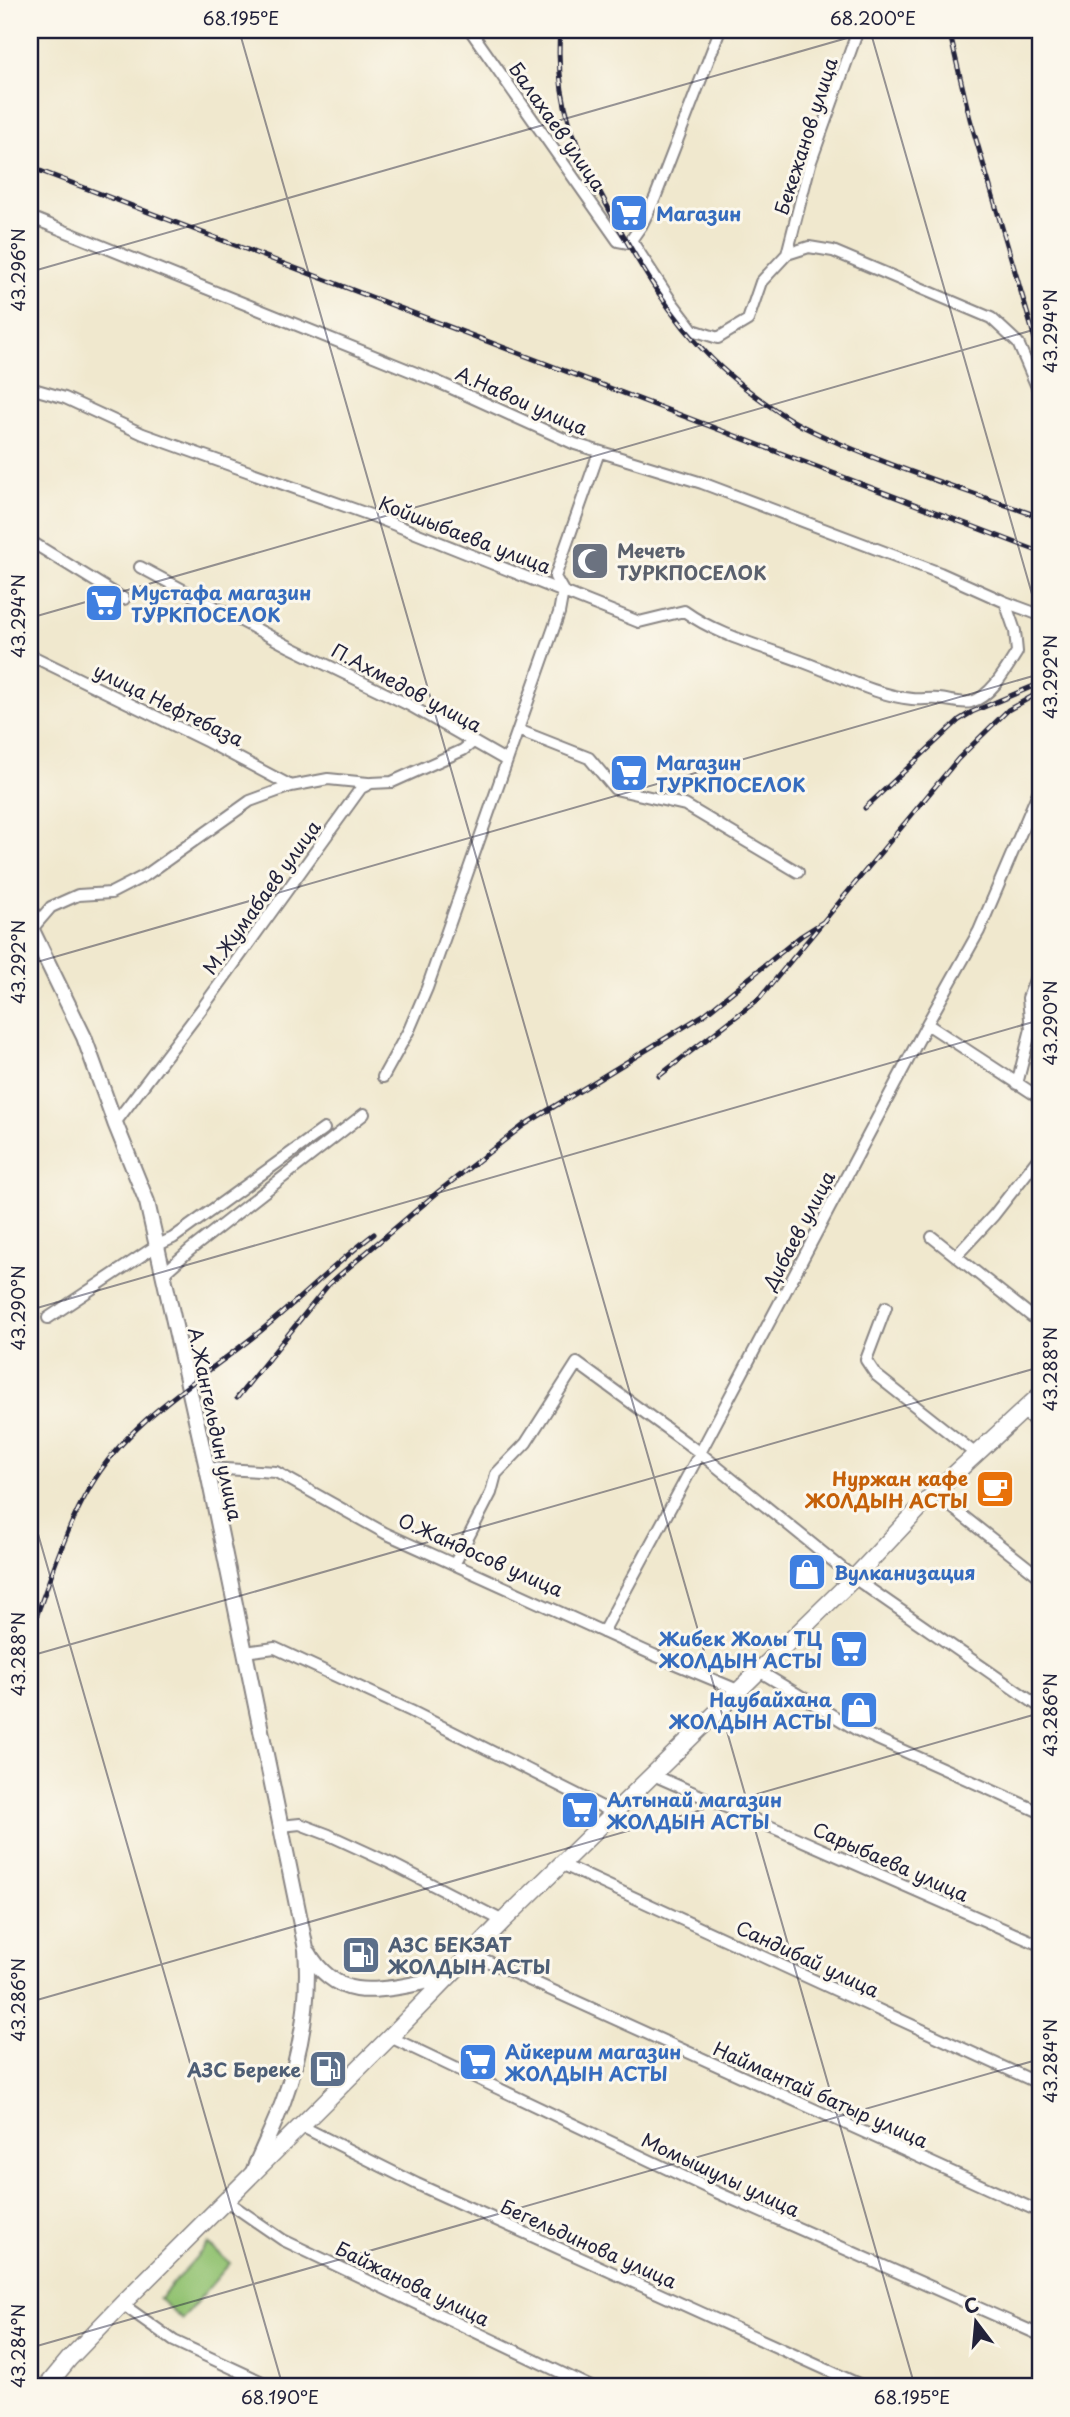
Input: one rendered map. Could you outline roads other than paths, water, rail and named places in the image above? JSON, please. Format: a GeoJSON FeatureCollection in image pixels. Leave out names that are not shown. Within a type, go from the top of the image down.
{"type":"FeatureCollection","features":[{"type":"Feature","properties":{"kind":"main road"},"geometry":{"type":"LineString","coordinates":[[46,2387],[122,2304],[390,2038],[503,1921],[854,1578],[934,1493],[1040,1395]]}},
{"type":"Feature","properties":{"kind":"street","name":"Балахаев улица"},"geometry":{"type":"LineString","coordinates":[[470,30],[618,241],[629,243],[631,240]]}},
{"type":"Feature","properties":{"kind":"street"},"geometry":{"type":"LineString","coordinates":[[631,240],[654,198],[720,30]]}},
{"type":"Feature","properties":{"kind":"street","name":"Бекежанов улица"},"geometry":{"type":"LineString","coordinates":[[631,240],[693,330],[718,338],[747,320],[761,282],[787,254],[810,164],[858,30]]}},
{"type":"Feature","properties":{"kind":"street","name":"А.Навои улица"},"geometry":{"type":"LineString","coordinates":[[30,217],[426,377],[575,444],[702,483],[940,573],[1005,603],[1040,615]]}},
{"type":"Feature","properties":{"kind":"street"},"geometry":{"type":"LineString","coordinates":[[787,254],[809,247],[832,251],[991,318],[1018,343],[1040,394]]}},
{"type":"Feature","properties":{"kind":"street","name":"Койшыбаева улица"},"geometry":{"type":"LineString","coordinates":[[30,388],[65,398],[143,434],[373,516],[639,622],[684,611],[702,624],[805,662],[872,691],[913,699],[936,698],[968,703],[978,699],[986,693],[1017,652],[1015,631],[1005,603]]}},
{"type":"Feature","properties":{"kind":"street"},"geometry":{"type":"LineString","coordinates":[[383,1077],[409,1030],[427,988],[559,613],[563,591],[555,577],[599,452]]}},
{"type":"Feature","properties":{"kind":"street"},"geometry":{"type":"LineString","coordinates":[[30,541],[124,599]]}},
{"type":"Feature","properties":{"kind":"street","name":"П.Ахмедов улица"},"geometry":{"type":"LineString","coordinates":[[140,567],[409,705],[507,761]]}},
{"type":"Feature","properties":{"kind":"street","name":"улица Нефтебаза"},"geometry":{"type":"LineString","coordinates":[[30,655],[291,786]]}},
{"type":"Feature","properties":{"kind":"street"},"geometry":{"type":"LineString","coordinates":[[518,730],[589,758],[614,789],[685,805],[798,872]]}},
{"type":"Feature","properties":{"kind":"street"},"geometry":{"type":"LineString","coordinates":[[31,927],[51,907],[78,895],[111,893],[146,875],[250,801],[291,786],[328,779],[392,782],[463,750],[473,742]]}},
{"type":"Feature","properties":{"kind":"street","name":"М.Жумабаев улица"},"geometry":{"type":"LineString","coordinates":[[115,1123],[203,1007],[361,788],[371,783]]}},
{"type":"Feature","properties":{"kind":"street","name":"Дибаев улица"},"geometry":{"type":"LineString","coordinates":[[603,1632],[979,931],[1040,788]]}},
{"type":"Feature","properties":{"kind":"street","name":"А.Жангельдин улица"},"geometry":{"type":"LineString","coordinates":[[31,927],[84,1037],[146,1202],[207,1468],[306,1949],[309,1980],[298,2055],[283,2103],[253,2172]]}},
{"type":"Feature","properties":{"kind":"street"},"geometry":{"type":"LineString","coordinates":[[1017,1084],[1031,1029],[1028,998],[1040,967]]}},
{"type":"Feature","properties":{"kind":"street"},"geometry":{"type":"LineString","coordinates":[[927,1024],[1040,1098]]}},
{"type":"Feature","properties":{"kind":"street"},"geometry":{"type":"LineString","coordinates":[[163,1274],[364,1115]]}},
{"type":"Feature","properties":{"kind":"street"},"geometry":{"type":"LineString","coordinates":[[48,1318],[156,1246],[173,1238],[324,1129]]}},
{"type":"Feature","properties":{"kind":"street"},"geometry":{"type":"LineString","coordinates":[[956,1256],[1040,1156]]}},
{"type":"Feature","properties":{"kind":"street"},"geometry":{"type":"LineString","coordinates":[[932,1237],[1040,1323]]}},
{"type":"Feature","properties":{"kind":"street"},"geometry":{"type":"LineString","coordinates":[[886,1307],[866,1360],[876,1375],[977,1455]]}},
{"type":"Feature","properties":{"kind":"street"},"geometry":{"type":"LineString","coordinates":[[454,1563],[491,1493],[496,1474],[526,1443],[577,1363],[701,1452],[854,1578],[1040,1707]]}},
{"type":"Feature","properties":{"kind":"street"},"geometry":{"type":"LineString","coordinates":[[1022,1411],[1040,1425]]}},
{"type":"Feature","properties":{"kind":"street","name":"О.Жандосов улица"},"geometry":{"type":"LineString","coordinates":[[207,1468],[276,1472],[385,1533],[738,1690]]}},
{"type":"Feature","properties":{"kind":"street"},"geometry":{"type":"LineString","coordinates":[[934,1493],[1040,1577]]}},
{"type":"Feature","properties":{"kind":"street"},"geometry":{"type":"LineString","coordinates":[[244,1652],[275,1648],[422,1717],[614,1813]]}},
{"type":"Feature","properties":{"kind":"street"},"geometry":{"type":"LineString","coordinates":[[759,1671],[857,1730],[1040,1812]]}},
{"type":"Feature","properties":{"kind":"street","name":"Сарыбаева улица"},"geometry":{"type":"LineString","coordinates":[[651,1774],[1040,1945]]}},
{"type":"Feature","properties":{"kind":"street"},"geometry":{"type":"LineString","coordinates":[[281,1826],[300,1824],[329,1835],[503,1921]]}},
{"type":"Feature","properties":{"kind":"street","name":"Сандибай улица"},"geometry":{"type":"LineString","coordinates":[[561,1864],[1040,2084]]}},
{"type":"Feature","properties":{"kind":"street"},"geometry":{"type":"LineString","coordinates":[[306,1949],[316,1966],[327,1976],[355,1989],[398,1987],[450,1976]]}},
{"type":"Feature","properties":{"kind":"street","name":"Наймантай батыр улица"},"geometry":{"type":"LineString","coordinates":[[472,1954],[1040,2212]]}},
{"type":"Feature","properties":{"kind":"street","name":"Момышулы улица"},"geometry":{"type":"LineString","coordinates":[[390,2038],[716,2192],[1040,2335]]}},
{"type":"Feature","properties":{"kind":"street","name":"Бегельдинова улица"},"geometry":{"type":"LineString","coordinates":[[301,2126],[417,2184],[865,2387]]}},
{"type":"Feature","properties":{"kind":"street","name":"Байжанова улица"},"geometry":{"type":"LineString","coordinates":[[225,2200],[283,2240],[591,2387]]}},
{"type":"Feature","properties":{"kind":"street"},"geometry":{"type":"LineString","coordinates":[[122,2304],[174,2341],[273,2387]]}},
{"type":"Feature","properties":{"kind":"railway"},"geometry":{"type":"LineString","coordinates":[[560,30],[560,80],[564,103],[587,166],[621,231],[656,289],[682,325],[712,359],[755,395],[802,426],[889,464],[1040,517]]}},
{"type":"Feature","properties":{"kind":"railway"},"geometry":{"type":"LineString","coordinates":[[949,30],[970,119],[1040,356]]}},
{"type":"Feature","properties":{"kind":"railway"},"geometry":{"type":"LineString","coordinates":[[30,167],[1040,552]]}},
{"type":"Feature","properties":{"kind":"railway"},"geometry":{"type":"LineString","coordinates":[[865,808],[959,720],[1036,685]]}},
{"type":"Feature","properties":{"kind":"railway"},"geometry":{"type":"LineString","coordinates":[[659,1076],[760,998],[958,759],[1008,710],[1040,692]]}},
{"type":"Feature","properties":{"kind":"railway"},"geometry":{"type":"LineString","coordinates":[[237,1398],[329,1284],[438,1192],[524,1125],[705,1014],[801,936],[826,920]]}},
{"type":"Feature","properties":{"kind":"railway"},"geometry":{"type":"LineString","coordinates":[[30,1634],[72,1522],[90,1487],[123,1442],[164,1405],[269,1324],[374,1234]]}},
{"type":"Feature","properties":{"kind":"place","name":"Магазин"},"geometry":{"type":"Point","coordinates":[629,213]}},
{"type":"Feature","properties":{"kind":"place","name":"Мечеть ТУРКПОСЕЛОК"},"geometry":{"type":"Point","coordinates":[590,561]}},
{"type":"Feature","properties":{"kind":"place","name":"Мустафа магазин ТУРКПОСЕЛОК"},"geometry":{"type":"Point","coordinates":[104,603]}},
{"type":"Feature","properties":{"kind":"place","name":"Магазин ТУРКПОСЕЛОК"},"geometry":{"type":"Point","coordinates":[629,773]}},
{"type":"Feature","properties":{"kind":"place","name":"Нуржан кафе ЖОЛДЫН АСТЫ"},"geometry":{"type":"Point","coordinates":[995,1489]}},
{"type":"Feature","properties":{"kind":"place","name":"Вулканизация"},"geometry":{"type":"Point","coordinates":[807,1572]}},
{"type":"Feature","properties":{"kind":"place","name":"Жибек Жолы ТЦ ЖОЛДЫН АСТЫ"},"geometry":{"type":"Point","coordinates":[849,1649]}},
{"type":"Feature","properties":{"kind":"place","name":"Наубайхана ЖОЛДЫН АСТЫ"},"geometry":{"type":"Point","coordinates":[859,1710]}},
{"type":"Feature","properties":{"kind":"place","name":"Алтынай магазин ЖОЛДЫН АСТЫ"},"geometry":{"type":"Point","coordinates":[580,1810]}},
{"type":"Feature","properties":{"kind":"place","name":"АЗС БЕКЗАТ ЖОЛДЫН АСТЫ"},"geometry":{"type":"Point","coordinates":[361,1955]}},
{"type":"Feature","properties":{"kind":"place","name":"Айкерим магазин ЖОЛДЫН АСТЫ"},"geometry":{"type":"Point","coordinates":[478,2062]}},
{"type":"Feature","properties":{"kind":"place","name":"АЗС Береке"},"geometry":{"type":"Point","coordinates":[328,2069]}}]}
